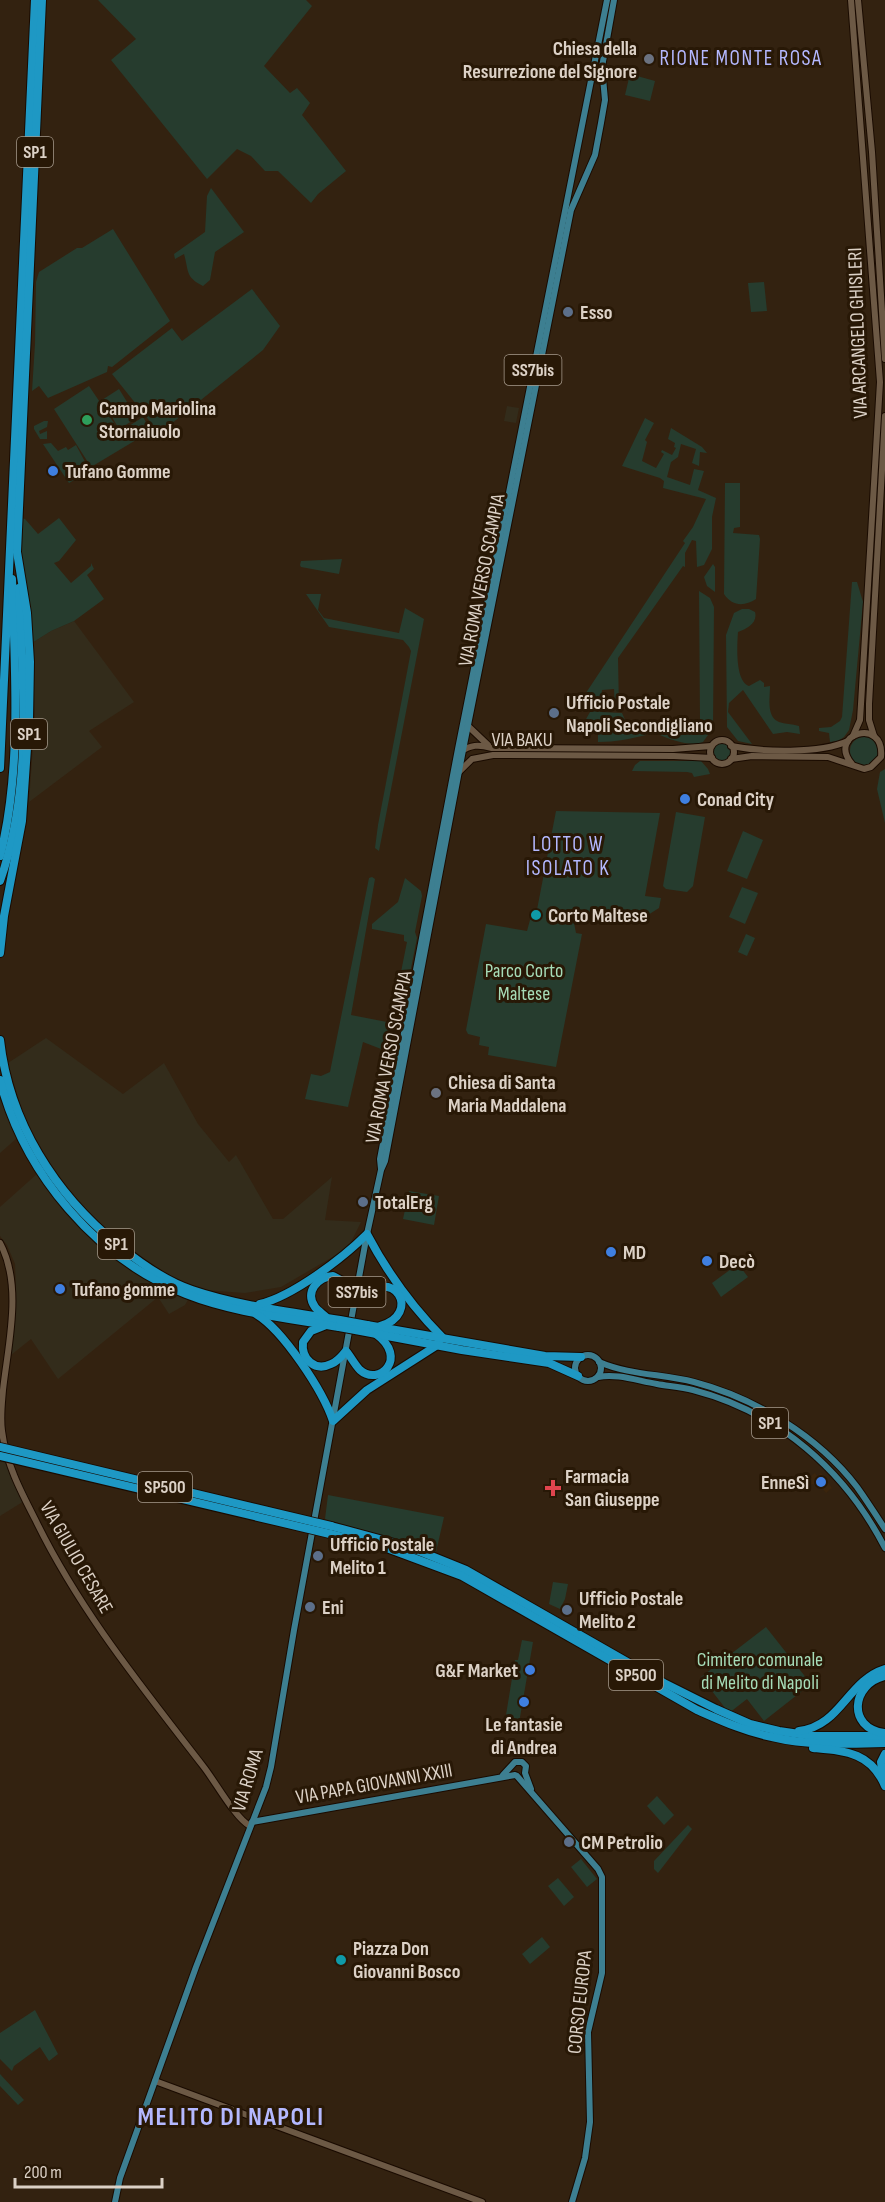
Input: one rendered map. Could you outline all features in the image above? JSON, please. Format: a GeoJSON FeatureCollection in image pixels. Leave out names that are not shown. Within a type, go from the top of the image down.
{"type":"FeatureCollection","features":[{"type":"Feature","properties":{"kind":"highway","name":"SP1"},"geometry":{"type":"LineString","coordinates":[[0,768],[34,23],[33,0]]}},
{"type":"Feature","properties":{"kind":"highway","name":"SP1"},"geometry":{"type":"LineString","coordinates":[[0,953],[4,916],[22,822],[29,719],[30,662],[27,613],[17,552],[43,2]]}},
{"type":"Feature","properties":{"kind":"highway"},"geometry":{"type":"LineString","coordinates":[[0,856],[8,824],[15,683],[11,529]]}},
{"type":"Feature","properties":{"kind":"highway"},"geometry":{"type":"LineString","coordinates":[[0,881],[16,825],[23,755],[17,552]]}},
{"type":"Feature","properties":{"kind":"highway","name":"SP1"},"geometry":{"type":"LineString","coordinates":[[0,1040],[7,1075],[20,1117],[34,1146],[55,1180],[74,1204],[102,1233],[155,1273],[190,1290],[254,1309]]}},
{"type":"Feature","properties":{"kind":"highway","name":"SP1"},"geometry":{"type":"LineString","coordinates":[[0,1080],[19,1134],[36,1167],[52,1189],[93,1233],[132,1265],[171,1287],[207,1301],[327,1322],[545,1356],[581,1357]]}},
{"type":"Feature","properties":{"kind":"highway"},"geometry":{"type":"LineString","coordinates":[[367,1234],[412,1303],[441,1341],[367,1390],[333,1421],[320,1390],[281,1336],[254,1309],[293,1290],[339,1259],[367,1234]]}},
{"type":"Feature","properties":{"kind":"highway"},"geometry":{"type":"LineString","coordinates":[[333,1276],[338,1278],[355,1300],[373,1287],[388,1286],[396,1291],[401,1304],[398,1317],[371,1329],[390,1347],[392,1355],[387,1369],[369,1375],[362,1371],[346,1351],[330,1365],[321,1367],[306,1360],[302,1348],[305,1337],[327,1322],[312,1301],[313,1288],[321,1279],[333,1276]]}},
{"type":"Feature","properties":{"kind":"highway","name":"SP1"},"geometry":{"type":"LineString","coordinates":[[441,1341],[469,1351],[549,1363],[578,1376]]}},
{"type":"Feature","properties":{"kind":"highway","name":"SP500"},"geometry":{"type":"LineString","coordinates":[[0,1447],[330,1530],[466,1570],[664,1683],[750,1724],[823,1737],[885,1735]]}},
{"type":"Feature","properties":{"kind":"highway","name":"SP500"},"geometry":{"type":"LineString","coordinates":[[0,1456],[330,1530]]}},
{"type":"Feature","properties":{"kind":"highway","name":"SP500"},"geometry":{"type":"LineString","coordinates":[[440,1563],[697,1710],[748,1731],[774,1738],[812,1743],[885,1743]]}},
{"type":"Feature","properties":{"kind":"highway"},"geometry":{"type":"LineString","coordinates":[[788,1732],[809,1730],[823,1723],[860,1688],[865,1678],[885,1669]]}},
{"type":"Feature","properties":{"kind":"highway"},"geometry":{"type":"LineString","coordinates":[[860,1688],[885,1676]]}},
{"type":"Feature","properties":{"kind":"highway"},"geometry":{"type":"LineString","coordinates":[[860,1688],[858,1703],[860,1718],[869,1728],[885,1735]]}},
{"type":"Feature","properties":{"kind":"highway"},"geometry":{"type":"LineString","coordinates":[[774,1738],[805,1747],[831,1749],[859,1756],[874,1765],[884,1783]]}},
{"type":"Feature","properties":{"kind":"highway"},"geometry":{"type":"LineString","coordinates":[[884,1783],[881,1762],[885,1754]]}},
{"type":"Feature","properties":{"kind":"main road","name":"VIA ROMA VERSO SCAMPIA"},"geometry":{"type":"LineString","coordinates":[[346,1351],[367,1234],[385,1161],[459,772],[459,749],[468,726],[574,162],[607,0]]}},
{"type":"Feature","properties":{"kind":"main road","name":"VIA ROMA VERSO SCAMPIA"},"geometry":{"type":"LineString","coordinates":[[381,1170],[380,1160],[459,749],[571,210],[597,144],[606,100],[602,67],[614,0]]}},
{"type":"Feature","properties":{"kind":"main road"},"geometry":{"type":"LineString","coordinates":[[589,91],[597,85],[605,89]]}},
{"type":"Feature","properties":{"kind":"main road"},"geometry":{"type":"LineString","coordinates":[[574,162],[579,174],[586,176]]}},
{"type":"Feature","properties":{"kind":"main road","name":"VIA ROMA"},"geometry":{"type":"LineString","coordinates":[[115,2202],[120,2178],[155,2080],[266,1787],[346,1351]]}},
{"type":"Feature","properties":{"kind":"main road"},"geometry":{"type":"LineString","coordinates":[[589,1355],[599,1362],[601,1369],[598,1377],[588,1381],[578,1376],[575,1368],[581,1357],[589,1355]]}},
{"type":"Feature","properties":{"kind":"main road","name":"SP1"},"geometry":{"type":"LineString","coordinates":[[599,1362],[617,1368],[717,1389],[750,1402],[784,1421],[818,1447],[857,1486],[885,1530]]}},
{"type":"Feature","properties":{"kind":"main road","name":"SP1"},"geometry":{"type":"LineString","coordinates":[[598,1377],[618,1377],[692,1389],[745,1408],[778,1427],[813,1452],[850,1491],[885,1548]]}},
{"type":"Feature","properties":{"kind":"main road"},"geometry":{"type":"LineString","coordinates":[[501,1777],[512,1766],[517,1761],[522,1762],[526,1768],[525,1773],[516,1775],[512,1766]]}},
{"type":"Feature","properties":{"kind":"main road","name":"CORSO EUROPA"},"geometry":{"type":"LineString","coordinates":[[525,1773],[532,1792]]}},
{"type":"Feature","properties":{"kind":"main road","name":"VIA PAPA GIOVANNI XXIII"},"geometry":{"type":"LineString","coordinates":[[251,1824],[516,1775]]}},
{"type":"Feature","properties":{"kind":"main road","name":"CORSO EUROPA"},"geometry":{"type":"LineString","coordinates":[[516,1775],[598,1869],[602,1877],[602,1973],[588,2032],[590,2122],[585,2158],[572,2202]]}},
{"type":"Feature","properties":{"kind":"street","name":"VIA ARCANGELO GHISLERI"},"geometry":{"type":"LineString","coordinates":[[851,0],[880,382],[860,720],[851,738]]}},
{"type":"Feature","properties":{"kind":"street","name":"VIA ARCANGELO GHISLERI"},"geometry":{"type":"LineString","coordinates":[[858,0],[872,152],[885,359]]}},
{"type":"Feature","properties":{"kind":"street","name":"VIA ARCANGELO GHISLERI"},"geometry":{"type":"LineString","coordinates":[[879,740],[869,720],[885,417]]}},
{"type":"Feature","properties":{"kind":"street","name":"VIA BAKU"},"geometry":{"type":"LineString","coordinates":[[468,726],[491,748]]}},
{"type":"Feature","properties":{"kind":"street"},"geometry":{"type":"LineString","coordinates":[[866,733],[879,740],[882,751],[881,761],[864,769],[828,757],[752,756],[731,759],[721,764],[711,758],[711,746],[722,740],[731,746],[750,750],[806,750],[827,748],[866,733]]}},
{"type":"Feature","properties":{"kind":"street"},"geometry":{"type":"LineString","coordinates":[[851,738],[846,749],[846,756],[852,764]]}},
{"type":"Feature","properties":{"kind":"street","name":"VIA BAKU"},"geometry":{"type":"LineString","coordinates":[[459,749],[473,745],[491,748],[673,749],[711,746]]}},
{"type":"Feature","properties":{"kind":"street"},"geometry":{"type":"LineString","coordinates":[[731,746],[733,752],[731,759]]}},
{"type":"Feature","properties":{"kind":"street","name":"VIA BAKU"},"geometry":{"type":"LineString","coordinates":[[459,749],[469,756],[477,757],[493,755],[711,758]]}},
{"type":"Feature","properties":{"kind":"street","name":"VIA BAKU"},"geometry":{"type":"LineString","coordinates":[[459,772],[477,757]]}},
{"type":"Feature","properties":{"kind":"street","name":"VIA GIULIO CESARE"},"geometry":{"type":"LineString","coordinates":[[0,1243],[11,1276],[11,1313],[1,1427],[13,1475],[60,1568],[132,1674],[212,1777],[237,1816],[251,1824]]}},
{"type":"Feature","properties":{"kind":"street"},"geometry":{"type":"LineString","coordinates":[[155,2080],[482,2202]]}},
{"type":"Feature","properties":{"kind":"shaded area"},"geometry":{"type":"Polygon","coordinates":[[[507,406],[519,408],[516,423],[504,421],[507,406]]]}},
{"type":"Feature","properties":{"kind":"shaded area"},"geometry":{"type":"Polygon","coordinates":[[[74,621],[134,702],[89,731],[102,747],[29,802],[35,719],[32,643],[51,631],[74,621]]]}},
{"type":"Feature","properties":{"kind":"shaded area"},"geometry":{"type":"Polygon","coordinates":[[[46,1038],[123,1094],[164,1063],[198,1124],[229,1162],[236,1155],[273,1219],[283,1219],[332,1177],[325,1220],[361,1222],[348,1248],[281,1287],[245,1293],[204,1290],[156,1270],[107,1232],[77,1203],[57,1179],[36,1144],[21,1108],[8,1063],[46,1038]]]}},
{"type":"Feature","properties":{"kind":"shaded area"},"geometry":{"type":"Polygon","coordinates":[[[0,1099],[17,1138],[0,1153],[0,1099]]]}},
{"type":"Feature","properties":{"kind":"shaded area"},"geometry":{"type":"Polygon","coordinates":[[[37,1174],[51,1195],[86,1232],[157,1283],[189,1298],[185,1305],[169,1314],[158,1297],[58,1379],[31,1339],[11,1355],[16,1289],[15,1264],[7,1245],[0,1236],[0,1207],[37,1174]]]}},
{"type":"Feature","properties":{"kind":"shaded area"},"geometry":{"type":"Polygon","coordinates":[[[7,1446],[29,1498],[0,1516],[0,1451],[7,1446]]]}},
{"type":"Feature","properties":{"kind":"shaded area"},"geometry":{"type":"Polygon","coordinates":[[[815,1473],[817,1476],[821,1473],[832,1488],[826,1493],[818,1484],[810,1485],[806,1480],[815,1473]]]}},
{"type":"Feature","properties":{"kind":"green space"},"geometry":{"type":"Polygon","coordinates":[[[98,0],[306,0],[312,6],[264,66],[290,93],[297,88],[310,103],[302,115],[346,171],[318,194],[311,203],[278,171],[265,171],[251,156],[237,149],[207,179],[111,60],[136,39],[98,0]]]}},
{"type":"Feature","properties":{"kind":"green space"},"geometry":{"type":"Polygon","coordinates":[[[630,74],[655,81],[650,101],[625,95],[630,74]]]}},
{"type":"Feature","properties":{"kind":"green space"},"geometry":{"type":"Polygon","coordinates":[[[211,188],[244,232],[215,252],[210,280],[203,286],[190,276],[184,254],[175,259],[174,254],[205,232],[207,196],[211,188]]]}},
{"type":"Feature","properties":{"kind":"green space"},"geometry":{"type":"Polygon","coordinates":[[[113,229],[170,321],[112,367],[108,366],[107,372],[48,398],[39,386],[32,391],[36,282],[39,272],[113,229]]]}},
{"type":"Feature","properties":{"kind":"green space"},"geometry":{"type":"Polygon","coordinates":[[[764,282],[767,311],[751,312],[748,283],[764,282]]]}},
{"type":"Feature","properties":{"kind":"green space"},"geometry":{"type":"Polygon","coordinates":[[[252,289],[280,326],[263,350],[166,428],[156,429],[112,374],[172,328],[182,341],[252,289]]]}},
{"type":"Feature","properties":{"kind":"green space","name":"Campo Mariolina Stornaiuolo"},"geometry":{"type":"Polygon","coordinates":[[[89,386],[120,432],[143,417],[151,431],[91,467],[54,409],[89,386]]]}},
{"type":"Feature","properties":{"kind":"green space"},"geometry":{"type":"Polygon","coordinates":[[[119,389],[137,418],[119,429],[102,400],[119,389]]]}},
{"type":"Feature","properties":{"kind":"green space"},"geometry":{"type":"Polygon","coordinates":[[[645,418],[654,423],[645,440],[647,442],[642,461],[656,468],[664,454],[662,450],[672,455],[676,448],[675,443],[668,439],[671,428],[702,447],[707,453],[700,452],[699,466],[692,463],[696,449],[681,444],[678,457],[671,462],[667,477],[690,485],[694,469],[704,471],[698,490],[716,498],[712,517],[712,549],[704,565],[697,567],[696,541],[692,540],[685,553],[685,567],[683,566],[618,658],[619,708],[615,709],[614,689],[602,690],[600,712],[622,713],[626,722],[645,727],[646,735],[598,742],[598,729],[581,728],[594,705],[580,702],[685,543],[683,541],[693,527],[706,499],[663,488],[664,481],[660,478],[622,466],[645,418]]]}},
{"type":"Feature","properties":{"kind":"green space"},"geometry":{"type":"Polygon","coordinates":[[[48,421],[47,427],[39,431],[40,434],[47,431],[47,439],[40,439],[34,426],[48,421]]]}},
{"type":"Feature","properties":{"kind":"green space"},"geometry":{"type":"Polygon","coordinates":[[[51,443],[58,451],[66,447],[68,450],[76,445],[90,471],[69,483],[43,444],[51,443]]]}},
{"type":"Feature","properties":{"kind":"green space"},"geometry":{"type":"Polygon","coordinates":[[[725,483],[740,483],[740,527],[734,528],[733,533],[759,535],[760,539],[756,599],[743,604],[734,603],[724,594],[725,483]]]}},
{"type":"Feature","properties":{"kind":"green space"},"geometry":{"type":"Polygon","coordinates":[[[22,518],[38,534],[59,518],[76,540],[59,561],[54,563],[71,583],[91,566],[91,563],[94,569],[87,575],[104,599],[74,621],[51,631],[32,643],[21,549],[22,518]]]}},
{"type":"Feature","properties":{"kind":"green space"},"geometry":{"type":"Polygon","coordinates":[[[342,559],[339,574],[300,565],[301,561],[342,559]]]}},
{"type":"Feature","properties":{"kind":"green space"},"geometry":{"type":"Polygon","coordinates":[[[713,564],[715,592],[707,586],[704,577],[713,564]]]}},
{"type":"Feature","properties":{"kind":"green space"},"geometry":{"type":"Polygon","coordinates":[[[852,582],[857,582],[863,602],[853,710],[849,730],[844,737],[830,742],[829,733],[819,731],[819,728],[831,727],[842,717],[852,582]]]}},
{"type":"Feature","properties":{"kind":"green space"},"geometry":{"type":"Polygon","coordinates":[[[699,591],[710,598],[714,607],[713,728],[703,742],[693,744],[660,735],[659,730],[694,729],[700,722],[699,591]]]}},
{"type":"Feature","properties":{"kind":"green space"},"geometry":{"type":"Polygon","coordinates":[[[306,594],[321,594],[318,610],[324,618],[399,633],[405,608],[424,619],[379,851],[375,848],[378,825],[411,651],[403,640],[329,627],[306,594]]]}},
{"type":"Feature","properties":{"kind":"green space"},"geometry":{"type":"Polygon","coordinates":[[[742,609],[755,612],[756,616],[751,625],[738,632],[738,662],[741,677],[749,686],[760,680],[764,683],[764,687],[770,686],[772,716],[779,722],[799,726],[800,734],[787,732],[773,734],[743,690],[729,703],[728,712],[752,744],[738,741],[727,727],[726,635],[734,613],[742,609]]]}},
{"type":"Feature","properties":{"kind":"green space"},"geometry":{"type":"Polygon","coordinates":[[[864,737],[874,741],[878,751],[874,761],[864,765],[854,761],[850,751],[854,741],[864,737]]]}},
{"type":"Feature","properties":{"kind":"green space"},"geometry":{"type":"Polygon","coordinates":[[[722,743],[728,746],[731,752],[728,758],[722,761],[716,758],[713,752],[716,746],[722,743]]]}},
{"type":"Feature","properties":{"kind":"green space"},"geometry":{"type":"Polygon","coordinates":[[[640,761],[701,761],[710,774],[694,777],[692,773],[687,772],[632,771],[640,761]]]}},
{"type":"Feature","properties":{"kind":"green space"},"geometry":{"type":"Polygon","coordinates":[[[885,769],[885,823],[877,789],[880,772],[885,769]]]}},
{"type":"Feature","properties":{"kind":"green space","name":"Parco Corto Maltese"},"geometry":{"type":"Polygon","coordinates":[[[556,811],[660,813],[645,896],[661,898],[659,908],[640,920],[572,913],[576,933],[582,934],[556,1067],[488,1055],[489,1047],[479,1045],[480,1037],[468,1034],[466,1030],[486,924],[527,931],[530,920],[535,920],[556,811]]]}},
{"type":"Feature","properties":{"kind":"green space"},"geometry":{"type":"Polygon","coordinates":[[[676,812],[705,817],[693,886],[687,892],[666,889],[663,886],[676,812]]]}},
{"type":"Feature","properties":{"kind":"green space"},"geometry":{"type":"Polygon","coordinates":[[[743,831],[763,840],[747,879],[727,871],[743,831]]]}},
{"type":"Feature","properties":{"kind":"green space"},"geometry":{"type":"Polygon","coordinates":[[[369,878],[375,879],[351,1015],[387,1022],[389,1017],[392,1017],[407,942],[404,941],[404,935],[372,929],[372,924],[398,902],[405,878],[421,891],[422,896],[415,932],[417,938],[394,1054],[363,1042],[348,1107],[305,1099],[311,1074],[321,1076],[330,1072],[369,878]]]}},
{"type":"Feature","properties":{"kind":"green space"},"geometry":{"type":"Polygon","coordinates":[[[742,887],[758,893],[745,924],[729,917],[742,887]]]}},
{"type":"Feature","properties":{"kind":"green space"},"geometry":{"type":"Polygon","coordinates":[[[746,934],[755,938],[747,956],[738,952],[746,934]]]}},
{"type":"Feature","properties":{"kind":"green space"},"geometry":{"type":"Polygon","coordinates":[[[409,1191],[439,1196],[434,1225],[403,1219],[409,1191]]]}},
{"type":"Feature","properties":{"kind":"green space"},"geometry":{"type":"Polygon","coordinates":[[[738,1264],[748,1277],[721,1297],[712,1283],[738,1264]]]}},
{"type":"Feature","properties":{"kind":"green space"},"geometry":{"type":"Polygon","coordinates":[[[328,1495],[444,1517],[436,1552],[325,1519],[328,1495]]]}},
{"type":"Feature","properties":{"kind":"green space"},"geometry":{"type":"Polygon","coordinates":[[[553,1582],[568,1584],[560,1609],[549,1604],[553,1582]]]}},
{"type":"Feature","properties":{"kind":"green space","name":"Cimitero comunale di Melito di Napoli"},"geometry":{"type":"Polygon","coordinates":[[[766,1627],[811,1684],[764,1721],[747,1699],[729,1713],[701,1677],[766,1627]]]}},
{"type":"Feature","properties":{"kind":"green space"},"geometry":{"type":"Polygon","coordinates":[[[522,1640],[533,1642],[519,1723],[505,1721],[515,1660],[518,1660],[522,1640]]]}},
{"type":"Feature","properties":{"kind":"green space"},"geometry":{"type":"Polygon","coordinates":[[[657,1796],[674,1815],[664,1825],[647,1806],[657,1796]]]}},
{"type":"Feature","properties":{"kind":"green space"},"geometry":{"type":"Polygon","coordinates":[[[688,1825],[692,1829],[658,1873],[654,1869],[654,1861],[688,1825]]]}},
{"type":"Feature","properties":{"kind":"green space"},"geometry":{"type":"Polygon","coordinates":[[[581,1859],[597,1879],[587,1887],[571,1867],[581,1859]]]}},
{"type":"Feature","properties":{"kind":"green space"},"geometry":{"type":"Polygon","coordinates":[[[558,1878],[574,1897],[564,1906],[548,1886],[558,1878]]]}},
{"type":"Feature","properties":{"kind":"green space"},"geometry":{"type":"Polygon","coordinates":[[[542,1937],[550,1947],[530,1964],[522,1954],[542,1937]]]}},
{"type":"Feature","properties":{"kind":"green space"},"geometry":{"type":"Polygon","coordinates":[[[35,2010],[58,2054],[49,2061],[40,2047],[14,2066],[12,2071],[0,2059],[0,2033],[35,2010]]]}},
{"type":"Feature","properties":{"kind":"green space"},"geometry":{"type":"Polygon","coordinates":[[[0,2074],[24,2100],[18,2105],[0,2086],[0,2074]]]}},
{"type":"Feature","properties":{"kind":"place","name":"Chiesa della Resurrezione del Signore"},"geometry":{"type":"Point","coordinates":[649,59]}},
{"type":"Feature","properties":{"kind":"place","name":"Esso"},"geometry":{"type":"Point","coordinates":[568,312]}},
{"type":"Feature","properties":{"kind":"place","name":"Campo Mariolina Stornaiuolo"},"geometry":{"type":"Point","coordinates":[87,420]}},
{"type":"Feature","properties":{"kind":"place","name":"Tufano Gomme"},"geometry":{"type":"Point","coordinates":[53,471]}},
{"type":"Feature","properties":{"kind":"place","name":"Ufficio Postale Napoli Secondigliano"},"geometry":{"type":"Point","coordinates":[554,713]}},
{"type":"Feature","properties":{"kind":"place","name":"Conad City"},"geometry":{"type":"Point","coordinates":[685,799]}},
{"type":"Feature","properties":{"kind":"place","name":"Corto Maltese"},"geometry":{"type":"Point","coordinates":[536,915]}},
{"type":"Feature","properties":{"kind":"place","name":"Chiesa di Santa Maria Maddalena"},"geometry":{"type":"Point","coordinates":[436,1093]}},
{"type":"Feature","properties":{"kind":"place","name":"TotalErg"},"geometry":{"type":"Point","coordinates":[363,1202]}},
{"type":"Feature","properties":{"kind":"place","name":"MD"},"geometry":{"type":"Point","coordinates":[611,1252]}},
{"type":"Feature","properties":{"kind":"place","name":"Decò"},"geometry":{"type":"Point","coordinates":[707,1261]}},
{"type":"Feature","properties":{"kind":"place","name":"Tufano gomme"},"geometry":{"type":"Point","coordinates":[60,1289]}},
{"type":"Feature","properties":{"kind":"place","name":"EnneSì"},"geometry":{"type":"Point","coordinates":[821,1482]}},
{"type":"Feature","properties":{"kind":"place","name":"Farmacia San Giuseppe"},"geometry":{"type":"Point","coordinates":[553,1488]}},
{"type":"Feature","properties":{"kind":"place","name":"Ufficio Postale Melito 1"},"geometry":{"type":"Point","coordinates":[318,1556]}},
{"type":"Feature","properties":{"kind":"place","name":"Eni"},"geometry":{"type":"Point","coordinates":[310,1607]}},
{"type":"Feature","properties":{"kind":"place","name":"Ufficio Postale Melito 2"},"geometry":{"type":"Point","coordinates":[567,1610]}},
{"type":"Feature","properties":{"kind":"place","name":"G&F Market"},"geometry":{"type":"Point","coordinates":[530,1670]}},
{"type":"Feature","properties":{"kind":"place","name":"Le fantasie di Andrea"},"geometry":{"type":"Point","coordinates":[524,1702]}},
{"type":"Feature","properties":{"kind":"place","name":"CM Petrolio"},"geometry":{"type":"Point","coordinates":[569,1842]}},
{"type":"Feature","properties":{"kind":"place","name":"Piazza Don Giovanni Bosco"},"geometry":{"type":"Point","coordinates":[341,1960]}},
{"type":"Feature","properties":{"kind":"district","name":"RIONE MONTE ROSA"},"geometry":{"type":"Point","coordinates":[741,58]}},
{"type":"Feature","properties":{"kind":"district","name":"LOTTO W ISOLATO K"},"geometry":{"type":"Point","coordinates":[568,856]}},
{"type":"Feature","properties":{"kind":"district","name":"MELITO DI NAPOLI"},"geometry":{"type":"Point","coordinates":[231,2116]}}]}
